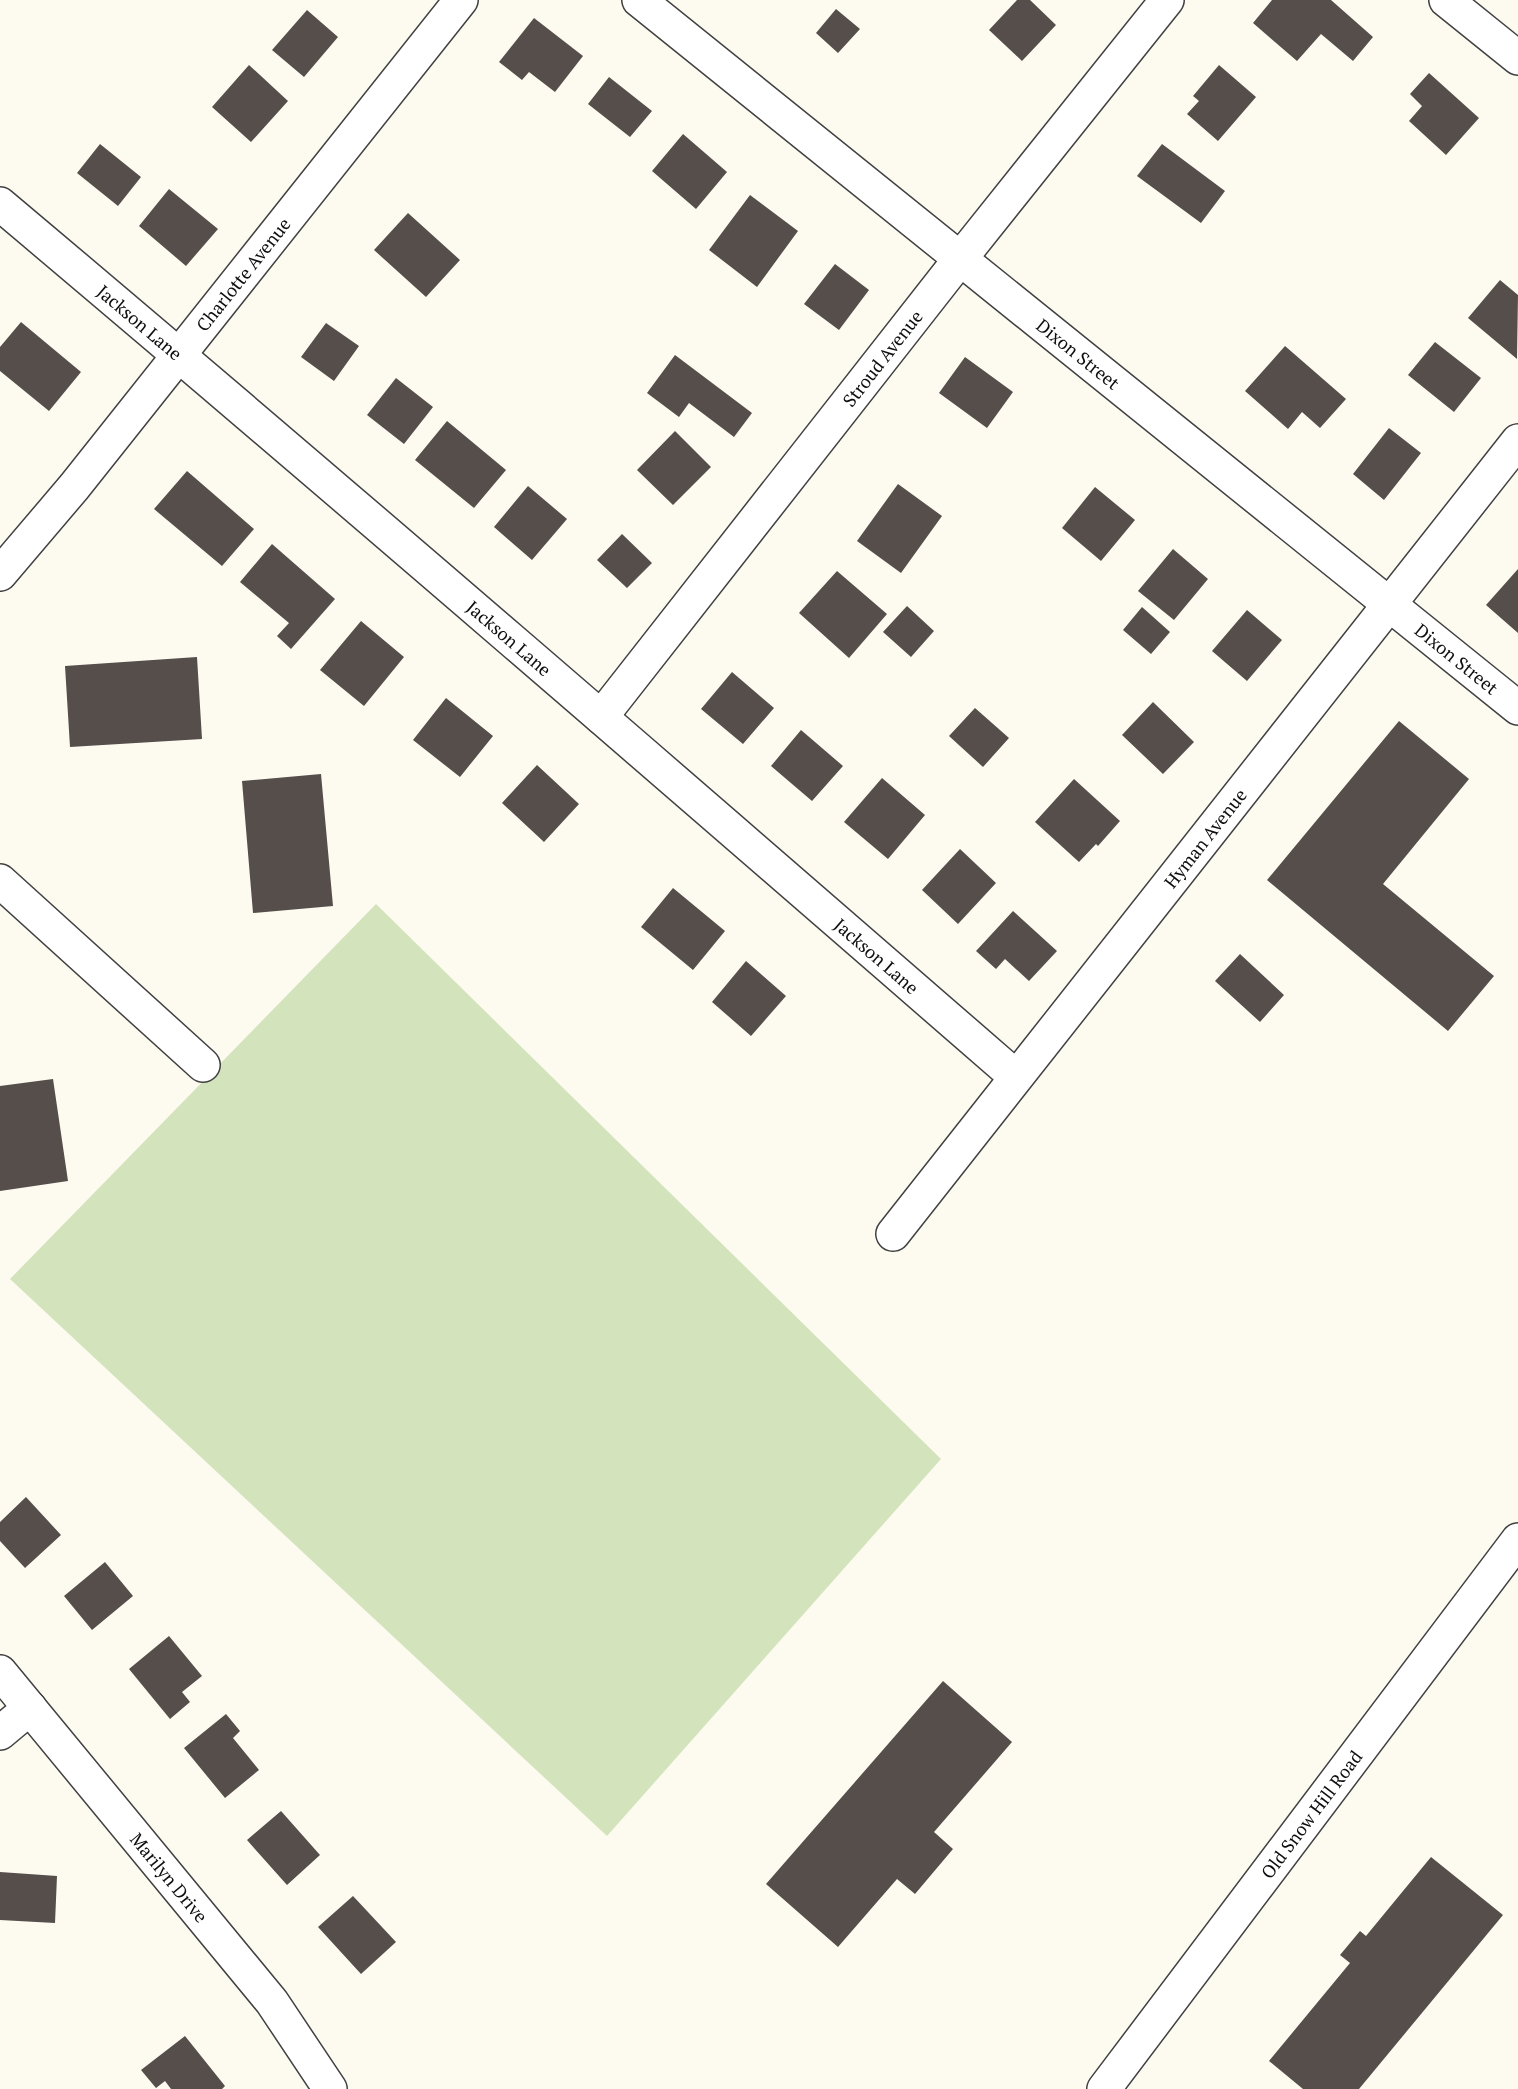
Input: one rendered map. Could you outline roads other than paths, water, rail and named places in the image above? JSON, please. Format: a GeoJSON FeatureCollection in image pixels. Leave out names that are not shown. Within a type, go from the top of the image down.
{"type":"FeatureCollection","features":[{"type":"Feature","properties":{"kind":"street","name":"Charlotte Avenue"},"geometry":{"type":"LineString","coordinates":[[0,574],[74,487],[461,0]]}},
{"type":"Feature","properties":{"kind":"street","name":"Dixon Street"},"geometry":{"type":"LineString","coordinates":[[639,0],[1518,708]]}},
{"type":"Feature","properties":{"kind":"street","name":"Stroud Avenue"},"geometry":{"type":"LineString","coordinates":[[601,717],[960,259],[1167,0]]}},
{"type":"Feature","properties":{"kind":"street"},"geometry":{"type":"LineString","coordinates":[[1446,0],[1518,58]]}},
{"type":"Feature","properties":{"kind":"street","name":"Jackson Lane"},"geometry":{"type":"LineString","coordinates":[[0,204],[601,717],[1016,1077]]}},
{"type":"Feature","properties":{"kind":"street","name":"Hyman Avenue"},"geometry":{"type":"LineString","coordinates":[[893,1234],[1518,441]]}},
{"type":"Feature","properties":{"kind":"street"},"geometry":{"type":"LineString","coordinates":[[0,881],[203,1065]]}},
{"type":"Feature","properties":{"kind":"street","name":"Old Snow Hill Road"},"geometry":{"type":"LineString","coordinates":[[1104,2089],[1518,1540]]}},
{"type":"Feature","properties":{"kind":"street","name":"Marilyn Drive"},"geometry":{"type":"LineString","coordinates":[[0,1672],[272,2002],[330,2089]]}},
{"type":"Feature","properties":{"kind":"street"},"geometry":{"type":"LineString","coordinates":[[0,1733],[30,1708]]}}]}
